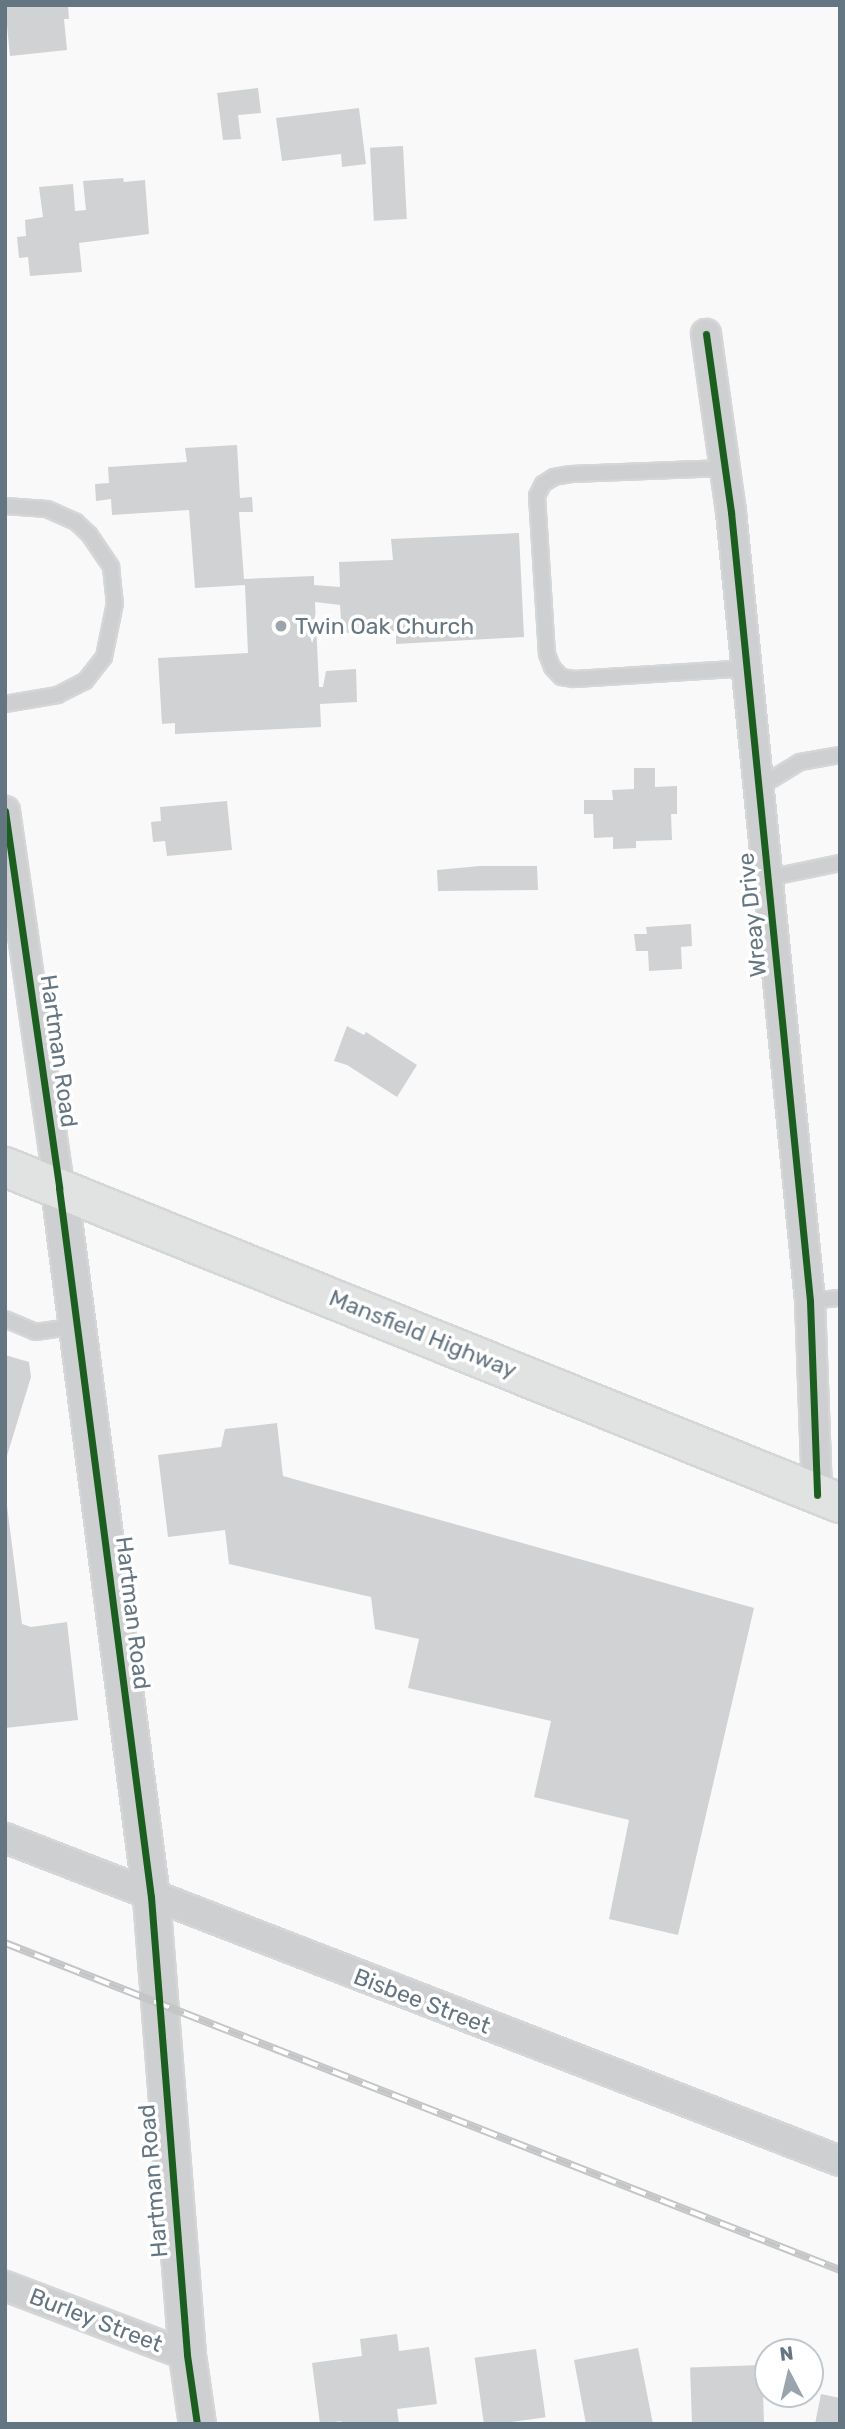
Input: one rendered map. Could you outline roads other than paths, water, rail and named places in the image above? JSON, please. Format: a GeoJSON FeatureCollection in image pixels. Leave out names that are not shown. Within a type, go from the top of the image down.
{"type":"FeatureCollection","features":[{"type":"Feature","properties":{"kind":"main road","name":"Mansfield Highway"},"geometry":{"type":"LineString","coordinates":[[5,1167],[829,1499]]}},
{"type":"Feature","properties":{"kind":"street","name":"Wreay Drive"},"geometry":{"type":"LineString","coordinates":[[706,334],[725,468],[747,668],[829,1499]]}},
{"type":"Feature","properties":{"kind":"street","name":"Hartman Road"},"geometry":{"type":"LineString","coordinates":[[5,811],[59,1188],[150,1897],[187,2355],[197,2424]]}},
{"type":"Feature","properties":{"kind":"street","name":"Bisbee Street"},"geometry":{"type":"LineString","coordinates":[[5,1838],[150,1897],[840,2161]]}},
{"type":"Feature","properties":{"kind":"street","name":"Burley Street"},"geometry":{"type":"LineString","coordinates":[[5,2286],[187,2355]]}},
{"type":"Feature","properties":{"kind":"lane"},"geometry":{"type":"LineString","coordinates":[[725,468],[570,474],[554,477],[543,484],[537,496],[547,654],[552,667],[561,677],[574,679],[747,668]]}},
{"type":"Feature","properties":{"kind":"lane"},"geometry":{"type":"LineString","coordinates":[[5,506],[47,509],[76,522],[89,534],[111,567],[115,603],[104,657],[85,681],[58,695],[5,704]]}},
{"type":"Feature","properties":{"kind":"lane"},"geometry":{"type":"LineString","coordinates":[[759,788],[800,762],[840,755]]}},
{"type":"Feature","properties":{"kind":"lane"},"geometry":{"type":"LineString","coordinates":[[768,878],[840,863]]}},
{"type":"Feature","properties":{"kind":"lane"},"geometry":{"type":"LineString","coordinates":[[810,1301],[840,1298]]}},
{"type":"Feature","properties":{"kind":"lane"},"geometry":{"type":"LineString","coordinates":[[5,1319],[35,1332],[76,1326]]}},
{"type":"Feature","properties":{"kind":"railway"},"geometry":{"type":"LineString","coordinates":[[5,1943],[840,2270]]}},
{"type":"Feature","properties":{"kind":"place","name":"Twin Oak Church"},"geometry":{"type":"Point","coordinates":[281,626]}}]}
